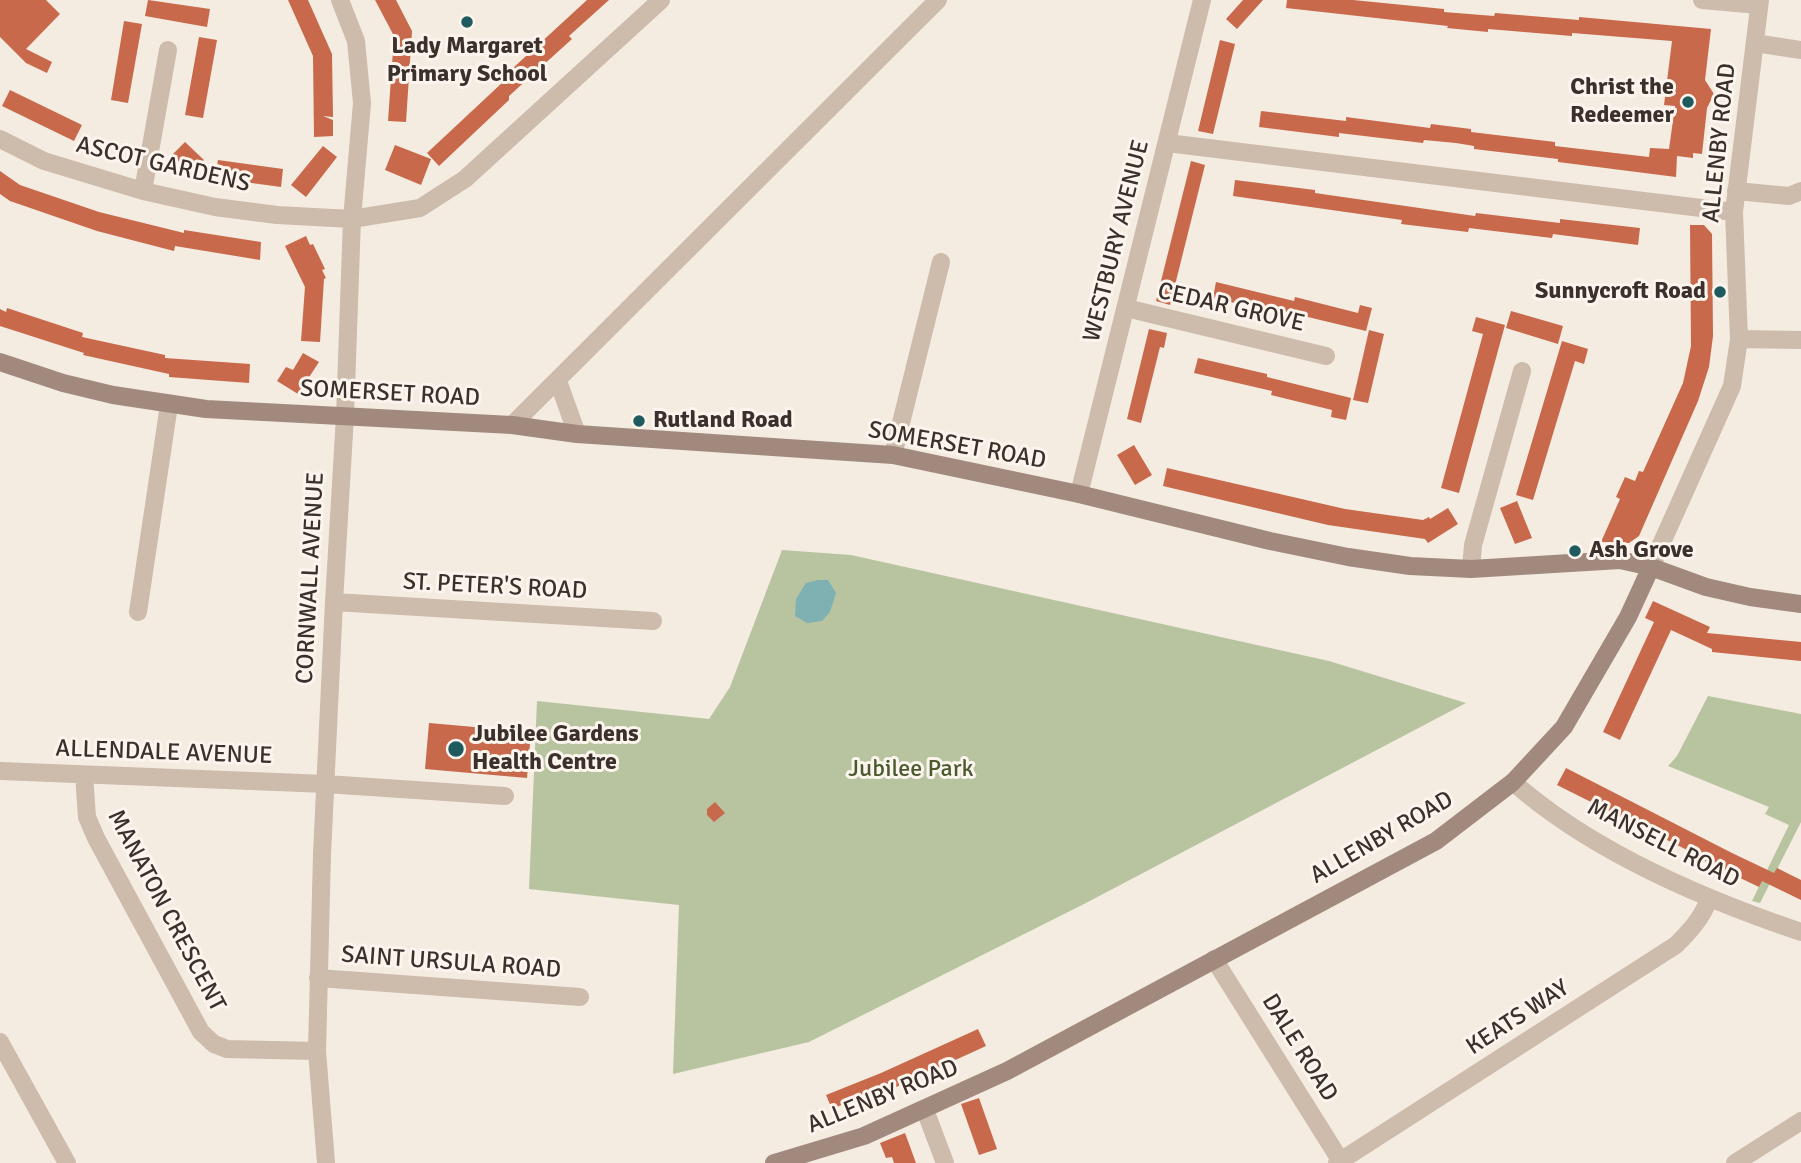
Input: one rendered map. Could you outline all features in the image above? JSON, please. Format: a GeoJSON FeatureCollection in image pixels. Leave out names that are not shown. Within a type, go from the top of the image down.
{"type":"FeatureCollection","features":[{"type":"Feature","properties":{"kind":"street","name":"CORNWALL AVENUE"},"geometry":{"type":"LineString","coordinates":[[326,1163],[317,1051],[318,978],[352,219],[362,103],[356,41],[340,0]]}},
{"type":"Feature","properties":{"kind":"street","name":"ASCOT GARDENS"},"geometry":{"type":"LineString","coordinates":[[0,139],[44,161],[143,191],[227,209],[352,219],[420,208],[465,179],[661,0]]}},
{"type":"Feature","properties":{"kind":"street"},"geometry":{"type":"LineString","coordinates":[[512,425],[938,0]]}},
{"type":"Feature","properties":{"kind":"street","name":"WESTBURY AVENUE"},"geometry":{"type":"LineString","coordinates":[[1079,494],[1202,0]]}},
{"type":"Feature","properties":{"kind":"street"},"geometry":{"type":"LineString","coordinates":[[1702,0],[1760,3]]}},
{"type":"Feature","properties":{"kind":"street","name":"ALLENBY ROAD"},"geometry":{"type":"LineString","coordinates":[[774,1163],[864,1136],[1007,1071],[1436,841],[1513,782],[1564,727],[1628,617],[1732,386],[1739,339],[1734,212],[1760,3]]}},
{"type":"Feature","properties":{"kind":"street"},"geometry":{"type":"LineString","coordinates":[[1755,43],[1801,50]]}},
{"type":"Feature","properties":{"kind":"street"},"geometry":{"type":"LineString","coordinates":[[143,191],[168,50]]}},
{"type":"Feature","properties":{"kind":"street"},"geometry":{"type":"LineString","coordinates":[[1167,143],[1734,212]]}},
{"type":"Feature","properties":{"kind":"street"},"geometry":{"type":"LineString","coordinates":[[1736,191],[1789,196],[1801,191]]}},
{"type":"Feature","properties":{"kind":"street"},"geometry":{"type":"LineString","coordinates":[[893,455],[941,262]]}},
{"type":"Feature","properties":{"kind":"street","name":"CEDAR GROVE"},"geometry":{"type":"LineString","coordinates":[[1126,308],[1326,356]]}},
{"type":"Feature","properties":{"kind":"street"},"geometry":{"type":"LineString","coordinates":[[1739,339],[1801,340]]}},
{"type":"Feature","properties":{"kind":"street","name":"SOMERSET ROAD"},"geometry":{"type":"LineString","coordinates":[[1,365],[79,387],[169,405],[512,425],[577,434],[893,455],[1079,494],[1269,541],[1348,557],[1410,566],[1471,569],[1620,560],[1651,567],[1706,587],[1801,604]]}},
{"type":"Feature","properties":{"kind":"street"},"geometry":{"type":"LineString","coordinates":[[1471,569],[1473,545],[1522,371]]}},
{"type":"Feature","properties":{"kind":"street"},"geometry":{"type":"LineString","coordinates":[[558,381],[577,434]]}},
{"type":"Feature","properties":{"kind":"street"},"geometry":{"type":"LineString","coordinates":[[138,612],[169,405]]}},
{"type":"Feature","properties":{"kind":"street","name":"ST. PETER'S ROAD"},"geometry":{"type":"LineString","coordinates":[[334,602],[653,621]]}},
{"type":"Feature","properties":{"kind":"street","name":"ALLENDALE AVENUE"},"geometry":{"type":"LineString","coordinates":[[0,771],[326,784],[505,796]]}},
{"type":"Feature","properties":{"kind":"street","name":"MANATON CRESCENT"},"geometry":{"type":"LineString","coordinates":[[84,775],[88,817],[96,838],[201,1032],[214,1044],[227,1049],[317,1051]]}},
{"type":"Feature","properties":{"kind":"street","name":"MANSELL ROAD"},"geometry":{"type":"LineString","coordinates":[[1513,782],[1530,797],[1589,836],[1709,899],[1801,932]]}},
{"type":"Feature","properties":{"kind":"street","name":"KEATS WAY"},"geometry":{"type":"LineString","coordinates":[[1340,1162],[1676,945],[1694,926],[1709,899]]}},
{"type":"Feature","properties":{"kind":"street","name":"DALE ROAD"},"geometry":{"type":"LineString","coordinates":[[1214,959],[1340,1162]]}},
{"type":"Feature","properties":{"kind":"street","name":"SAINT URSULA ROAD"},"geometry":{"type":"LineString","coordinates":[[318,978],[580,997]]}},
{"type":"Feature","properties":{"kind":"street"},"geometry":{"type":"LineString","coordinates":[[0,1042],[67,1163]]}},
{"type":"Feature","properties":{"kind":"street"},"geometry":{"type":"LineString","coordinates":[[925,1110],[945,1163]]}},
{"type":"Feature","properties":{"kind":"street"},"geometry":{"type":"LineString","coordinates":[[1735,1163],[1801,1121]]}},
{"type":"Feature","properties":{"kind":"green space","name":"Jubilee Park"},"geometry":{"type":"Polygon","coordinates":[[[782,550],[851,555],[1329,661],[1466,703],[1084,904],[809,1042],[673,1074],[679,905],[529,889],[537,701],[709,719],[730,687],[782,550]]]}},
{"type":"Feature","properties":{"kind":"green space"},"geometry":{"type":"Polygon","coordinates":[[[1708,696],[1801,714],[1801,822],[1760,903],[1752,901],[1789,825],[1765,814],[1769,807],[1668,766],[1677,756],[1708,696]]]}},
{"type":"Feature","properties":{"kind":"water"},"geometry":{"type":"Polygon","coordinates":[[[828,580],[836,593],[830,612],[822,621],[807,623],[795,616],[796,599],[806,583],[828,580]]]}},
{"type":"Feature","properties":{"kind":"building"},"geometry":{"type":"Polygon","coordinates":[[[0,0],[46,0],[60,14],[26,49],[52,62],[47,73],[26,63],[0,37],[0,0]]]}},
{"type":"Feature","properties":{"kind":"building"},"geometry":{"type":"Polygon","coordinates":[[[148,0],[210,9],[207,27],[145,16],[148,0]]]}},
{"type":"Feature","properties":{"kind":"building"},"geometry":{"type":"Polygon","coordinates":[[[288,0],[308,0],[332,54],[333,117],[323,116],[333,120],[333,136],[314,137],[313,56],[288,0]]]}},
{"type":"Feature","properties":{"kind":"building"},"geometry":{"type":"Polygon","coordinates":[[[375,0],[396,0],[412,31],[406,122],[388,121],[394,36],[375,0]]]}},
{"type":"Feature","properties":{"kind":"building"},"geometry":{"type":"Polygon","coordinates":[[[587,0],[609,0],[569,36],[572,39],[509,96],[509,100],[439,166],[427,153],[503,82],[501,79],[587,0]]]}},
{"type":"Feature","properties":{"kind":"building"},"geometry":{"type":"Polygon","coordinates":[[[1243,0],[1263,0],[1237,29],[1226,19],[1243,0]]]}},
{"type":"Feature","properties":{"kind":"building"},"geometry":{"type":"Polygon","coordinates":[[[1287,0],[1353,0],[1444,9],[1444,12],[1579,20],[1579,17],[1711,29],[1705,80],[1714,94],[1707,108],[1702,154],[1693,153],[1693,158],[1677,156],[1676,177],[1558,162],[1558,159],[1474,149],[1474,146],[1456,143],[1424,140],[1423,143],[1339,133],[1339,137],[1259,127],[1261,111],[1346,121],[1346,117],[1430,128],[1431,124],[1471,129],[1471,132],[1555,142],[1555,146],[1649,157],[1650,148],[1669,149],[1675,106],[1664,105],[1672,41],[1572,33],[1572,36],[1447,28],[1448,26],[1286,8],[1287,0]]]}},
{"type":"Feature","properties":{"kind":"building"},"geometry":{"type":"Polygon","coordinates":[[[124,21],[142,24],[128,103],[111,100],[124,21]]]}},
{"type":"Feature","properties":{"kind":"building"},"geometry":{"type":"Polygon","coordinates":[[[199,37],[217,40],[203,118],[185,115],[199,37]]]}},
{"type":"Feature","properties":{"kind":"building"},"geometry":{"type":"Polygon","coordinates":[[[1220,40],[1235,44],[1213,134],[1198,131],[1220,40]]]}},
{"type":"Feature","properties":{"kind":"building"},"geometry":{"type":"Polygon","coordinates":[[[10,90],[82,125],[74,141],[2,106],[10,90]]]}},
{"type":"Feature","properties":{"kind":"building"},"geometry":{"type":"Polygon","coordinates":[[[185,142],[204,160],[191,173],[172,155],[185,142]]]}},
{"type":"Feature","properties":{"kind":"building"},"geometry":{"type":"Polygon","coordinates":[[[395,145],[431,159],[421,185],[385,170],[395,145]]]}},
{"type":"Feature","properties":{"kind":"building"},"geometry":{"type":"Polygon","coordinates":[[[323,146],[337,157],[306,197],[291,185],[323,146]]]}},
{"type":"Feature","properties":{"kind":"building"},"geometry":{"type":"Polygon","coordinates":[[[218,160],[283,169],[281,187],[215,178],[218,160]]]}},
{"type":"Feature","properties":{"kind":"building"},"geometry":{"type":"Polygon","coordinates":[[[1191,161],[1205,165],[1170,305],[1156,301],[1191,161]]]}},
{"type":"Feature","properties":{"kind":"building"},"geometry":{"type":"Polygon","coordinates":[[[0,171],[20,185],[99,212],[184,233],[184,230],[261,242],[260,260],[175,246],[174,251],[97,231],[10,201],[0,194],[0,171]]]}},
{"type":"Feature","properties":{"kind":"building"},"geometry":{"type":"Polygon","coordinates":[[[1235,180],[1475,216],[1476,213],[1560,223],[1560,219],[1640,228],[1638,245],[1553,234],[1552,238],[1469,228],[1468,232],[1401,224],[1402,220],[1233,196],[1235,180]]]}},
{"type":"Feature","properties":{"kind":"building"},"geometry":{"type":"Polygon","coordinates":[[[1690,225],[1704,225],[1712,234],[1713,336],[1709,367],[1698,401],[1639,536],[1629,543],[1601,542],[1620,499],[1616,497],[1625,477],[1635,481],[1639,471],[1643,472],[1683,383],[1691,346],[1690,225]]]}},
{"type":"Feature","properties":{"kind":"building"},"geometry":{"type":"Polygon","coordinates":[[[306,236],[325,269],[322,270],[326,278],[320,342],[301,341],[305,287],[285,246],[306,236]]]}},
{"type":"Feature","properties":{"kind":"building"},"geometry":{"type":"Polygon","coordinates":[[[1216,282],[1294,301],[1295,297],[1358,313],[1360,305],[1372,308],[1366,331],[1213,298],[1216,282]]]}},
{"type":"Feature","properties":{"kind":"building"},"geometry":{"type":"Polygon","coordinates":[[[7,308],[83,333],[82,337],[165,355],[165,358],[250,364],[249,383],[169,377],[169,374],[83,355],[84,353],[0,326],[0,309],[6,312],[7,308]]]}},
{"type":"Feature","properties":{"kind":"building"},"geometry":{"type":"Polygon","coordinates":[[[1511,311],[1563,326],[1558,344],[1506,328],[1511,311]]]}},
{"type":"Feature","properties":{"kind":"building"},"geometry":{"type":"Polygon","coordinates":[[[1476,317],[1505,325],[1459,493],[1441,488],[1483,334],[1472,331],[1476,317]]]}},
{"type":"Feature","properties":{"kind":"building"},"geometry":{"type":"Polygon","coordinates":[[[1149,329],[1167,333],[1164,348],[1160,347],[1141,423],[1127,419],[1149,329]]]}},
{"type":"Feature","properties":{"kind":"building"},"geometry":{"type":"Polygon","coordinates":[[[1369,330],[1384,334],[1368,403],[1353,400],[1369,330]]]}},
{"type":"Feature","properties":{"kind":"building"},"geometry":{"type":"Polygon","coordinates":[[[1562,341],[1588,349],[1584,364],[1575,361],[1533,500],[1516,495],[1562,341]]]}},
{"type":"Feature","properties":{"kind":"building"},"geometry":{"type":"Polygon","coordinates":[[[303,353],[319,362],[298,394],[277,381],[286,367],[293,370],[303,353]]]}},
{"type":"Feature","properties":{"kind":"building"},"geometry":{"type":"Polygon","coordinates":[[[1198,358],[1351,398],[1346,420],[1331,417],[1332,410],[1271,395],[1272,391],[1194,373],[1198,358]]]}},
{"type":"Feature","properties":{"kind":"building"},"geometry":{"type":"Polygon","coordinates":[[[1134,445],[1152,475],[1135,485],[1117,455],[1134,445]]]}},
{"type":"Feature","properties":{"kind":"building"},"geometry":{"type":"Polygon","coordinates":[[[1167,468],[1345,509],[1423,520],[1429,517],[1430,519],[1448,508],[1458,524],[1428,543],[1425,539],[1328,525],[1163,486],[1167,468]]]}},
{"type":"Feature","properties":{"kind":"building"},"geometry":{"type":"Polygon","coordinates":[[[1517,501],[1532,538],[1515,544],[1500,508],[1517,501]]]}},
{"type":"Feature","properties":{"kind":"building"},"geometry":{"type":"Polygon","coordinates":[[[1653,601],[1710,627],[1707,633],[1801,642],[1801,661],[1712,652],[1712,649],[1671,630],[1620,740],[1603,732],[1654,622],[1645,618],[1653,601]]]}},
{"type":"Feature","properties":{"kind":"building"},"geometry":{"type":"Polygon","coordinates":[[[429,723],[531,732],[527,778],[425,769],[429,723]]]}},
{"type":"Feature","properties":{"kind":"building"},"geometry":{"type":"Polygon","coordinates":[[[1566,768],[1732,853],[1774,873],[1777,868],[1801,880],[1801,900],[1762,881],[1759,887],[1557,785],[1566,768]]]}},
{"type":"Feature","properties":{"kind":"building"},"geometry":{"type":"Polygon","coordinates":[[[715,802],[725,813],[714,822],[707,815],[707,809],[715,802]]]}},
{"type":"Feature","properties":{"kind":"building"},"geometry":{"type":"Polygon","coordinates":[[[978,1029],[986,1046],[894,1088],[892,1084],[832,1109],[826,1095],[978,1029]]]}},
{"type":"Feature","properties":{"kind":"building"},"geometry":{"type":"Polygon","coordinates":[[[979,1098],[997,1149],[979,1155],[961,1104],[979,1098]]]}},
{"type":"Feature","properties":{"kind":"building"},"geometry":{"type":"Polygon","coordinates":[[[905,1133],[916,1163],[894,1163],[892,1157],[886,1158],[880,1143],[905,1133]]]}},
{"type":"Feature","properties":{"kind":"place","name":"Lady Margaret Primary School"},"geometry":{"type":"Point","coordinates":[467,22]}},
{"type":"Feature","properties":{"kind":"place","name":"Christ the Redeemer"},"geometry":{"type":"Point","coordinates":[1688,102]}},
{"type":"Feature","properties":{"kind":"place","name":"Sunnycroft Road"},"geometry":{"type":"Point","coordinates":[1720,292]}},
{"type":"Feature","properties":{"kind":"place","name":"Rutland Road"},"geometry":{"type":"Point","coordinates":[639,421]}},
{"type":"Feature","properties":{"kind":"place","name":"Ash Grove"},"geometry":{"type":"Point","coordinates":[1575,551]}},
{"type":"Feature","properties":{"kind":"place","name":"Jubilee Gardens Health Centre"},"geometry":{"type":"Point","coordinates":[456,749]}}]}
